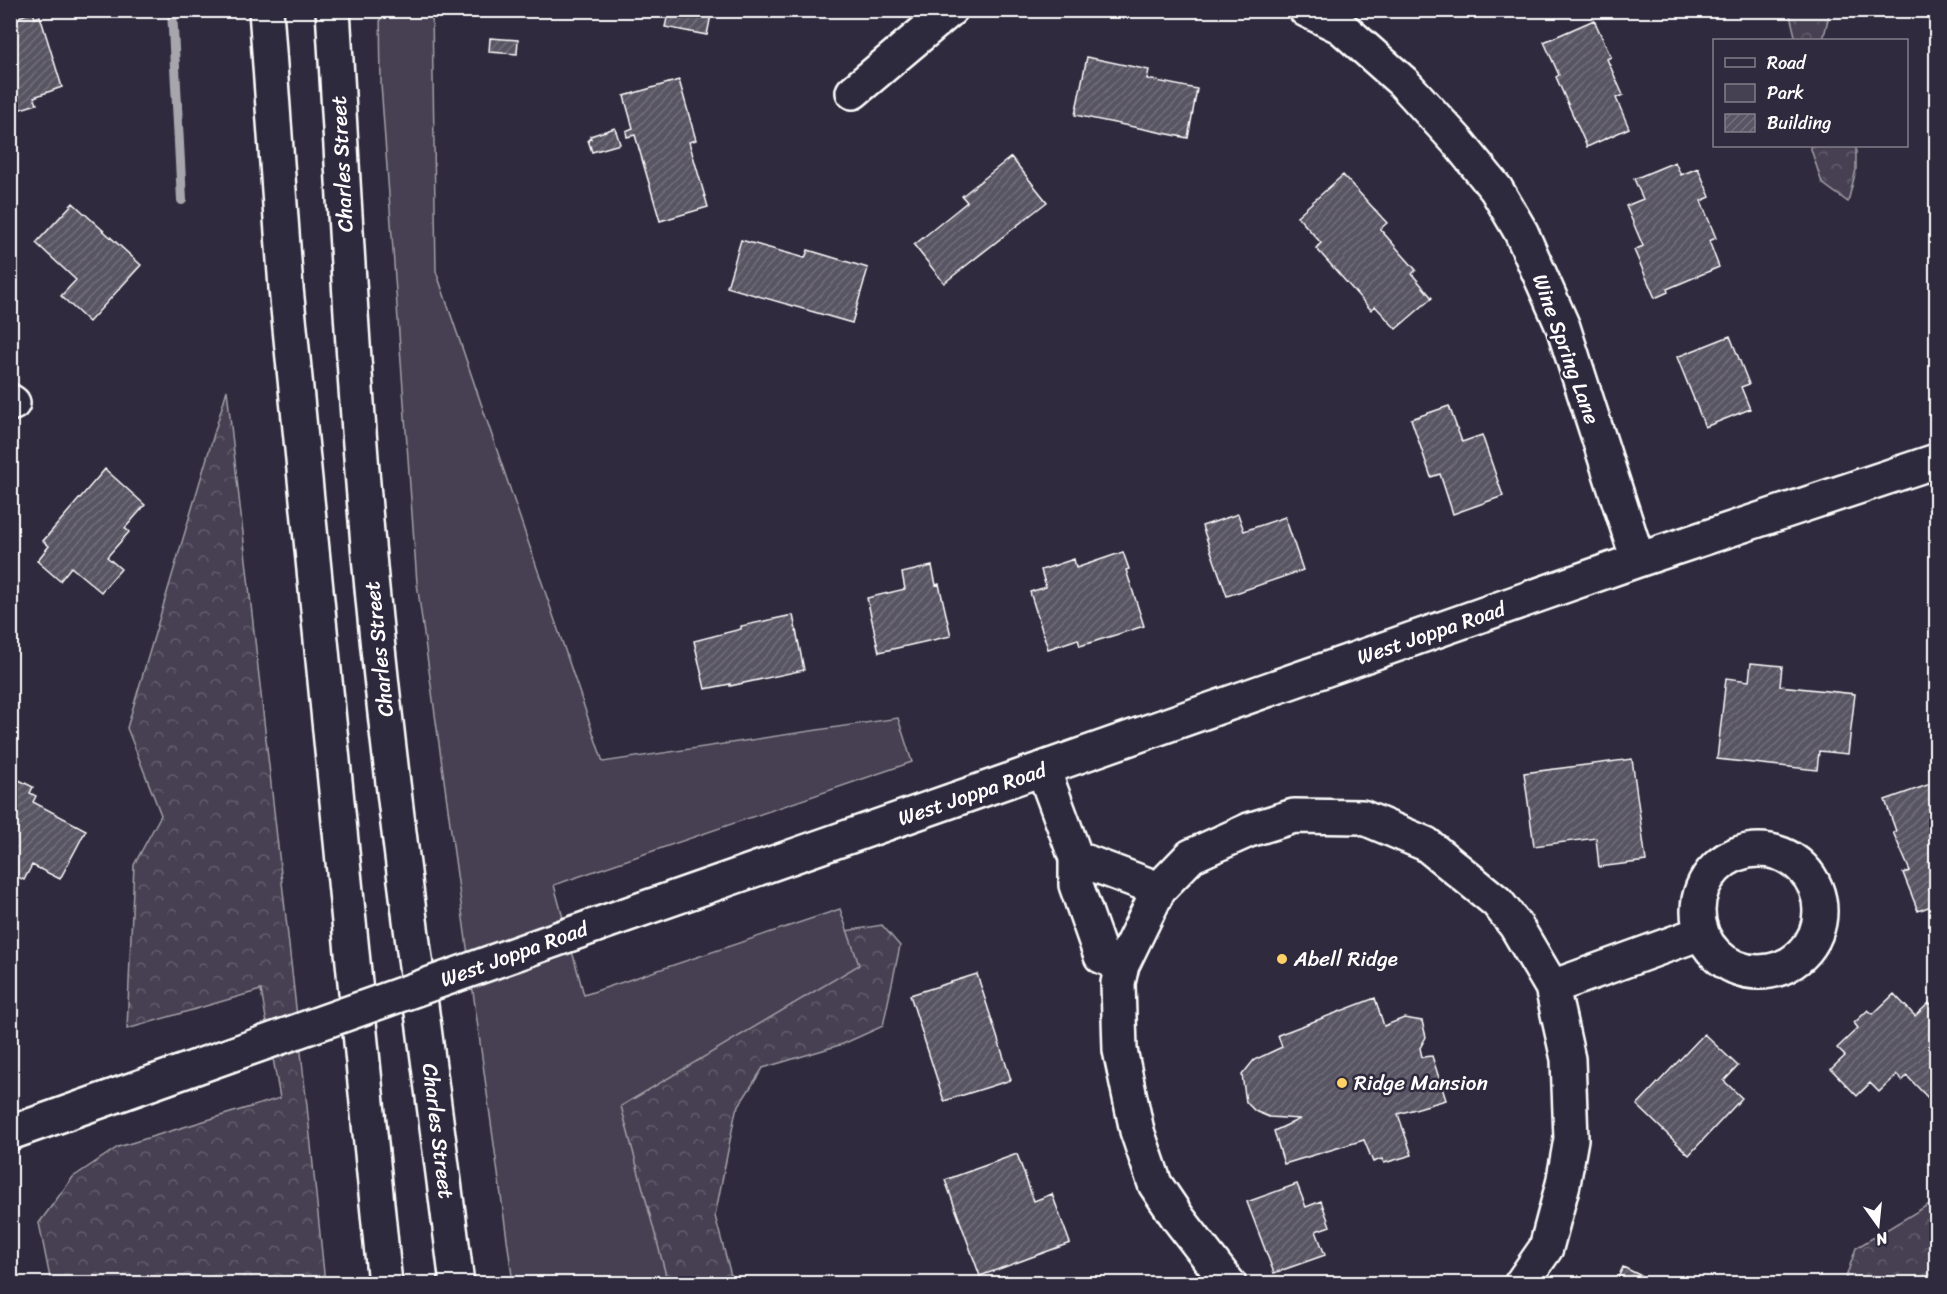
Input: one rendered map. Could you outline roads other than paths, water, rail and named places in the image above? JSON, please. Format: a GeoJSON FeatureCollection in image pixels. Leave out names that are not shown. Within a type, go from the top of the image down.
{"type":"FeatureCollection","features":[{"type":"Feature","properties":{"kind":"street","name":"Charles Street"},"geometry":{"type":"LineString","coordinates":[[333,10],[353,343],[369,557],[390,753],[457,1284]]}},
{"type":"Feature","properties":{"kind":"street"},"geometry":{"type":"LineString","coordinates":[[853,92],[950,10]]}},
{"type":"Feature","properties":{"kind":"street","name":"Wine Spring Lane"},"geometry":{"type":"LineString","coordinates":[[1306,10],[1344,19],[1457,141],[1496,189],[1521,232],[1563,327],[1638,560]]}},
{"type":"Feature","properties":{"kind":"street"},"geometry":{"type":"LineString","coordinates":[[266,11],[286,288],[385,1284]]}},
{"type":"Feature","properties":{"kind":"street","name":"West Joppa Road"},"geometry":{"type":"LineString","coordinates":[[10,1133],[1638,560],[1936,461]]}},
{"type":"Feature","properties":{"kind":"street"},"geometry":{"type":"LineString","coordinates":[[1043,769],[1076,858],[1076,885],[1101,956],[1122,965]]}},
{"type":"Feature","properties":{"kind":"street"},"geometry":{"type":"LineString","coordinates":[[1229,1284],[1155,1184],[1137,1131],[1120,1050],[1118,983],[1122,965],[1159,889],[1191,856],[1249,830],[1294,816],[1362,816],[1426,844],[1497,902],[1516,926],[1552,987],[1568,1059],[1571,1139],[1563,1184],[1546,1248],[1521,1284]]}},
{"type":"Feature","properties":{"kind":"street"},"geometry":{"type":"LineString","coordinates":[[1076,858],[1159,889]]}},
{"type":"Feature","properties":{"kind":"street"},"geometry":{"type":"LineString","coordinates":[[1552,987],[1701,933]]}},
{"type":"Feature","properties":{"kind":"waterway"},"geometry":{"type":"LineString","coordinates":[[172,10],[182,200]]}},
{"type":"Feature","properties":{"kind":"place","name":"Abell Ridge"},"geometry":{"type":"Point","coordinates":[1282,959]}},
{"type":"Feature","properties":{"kind":"place","name":"Ridge Mansion"},"geometry":{"type":"Point","coordinates":[1342,1083]}}]}
